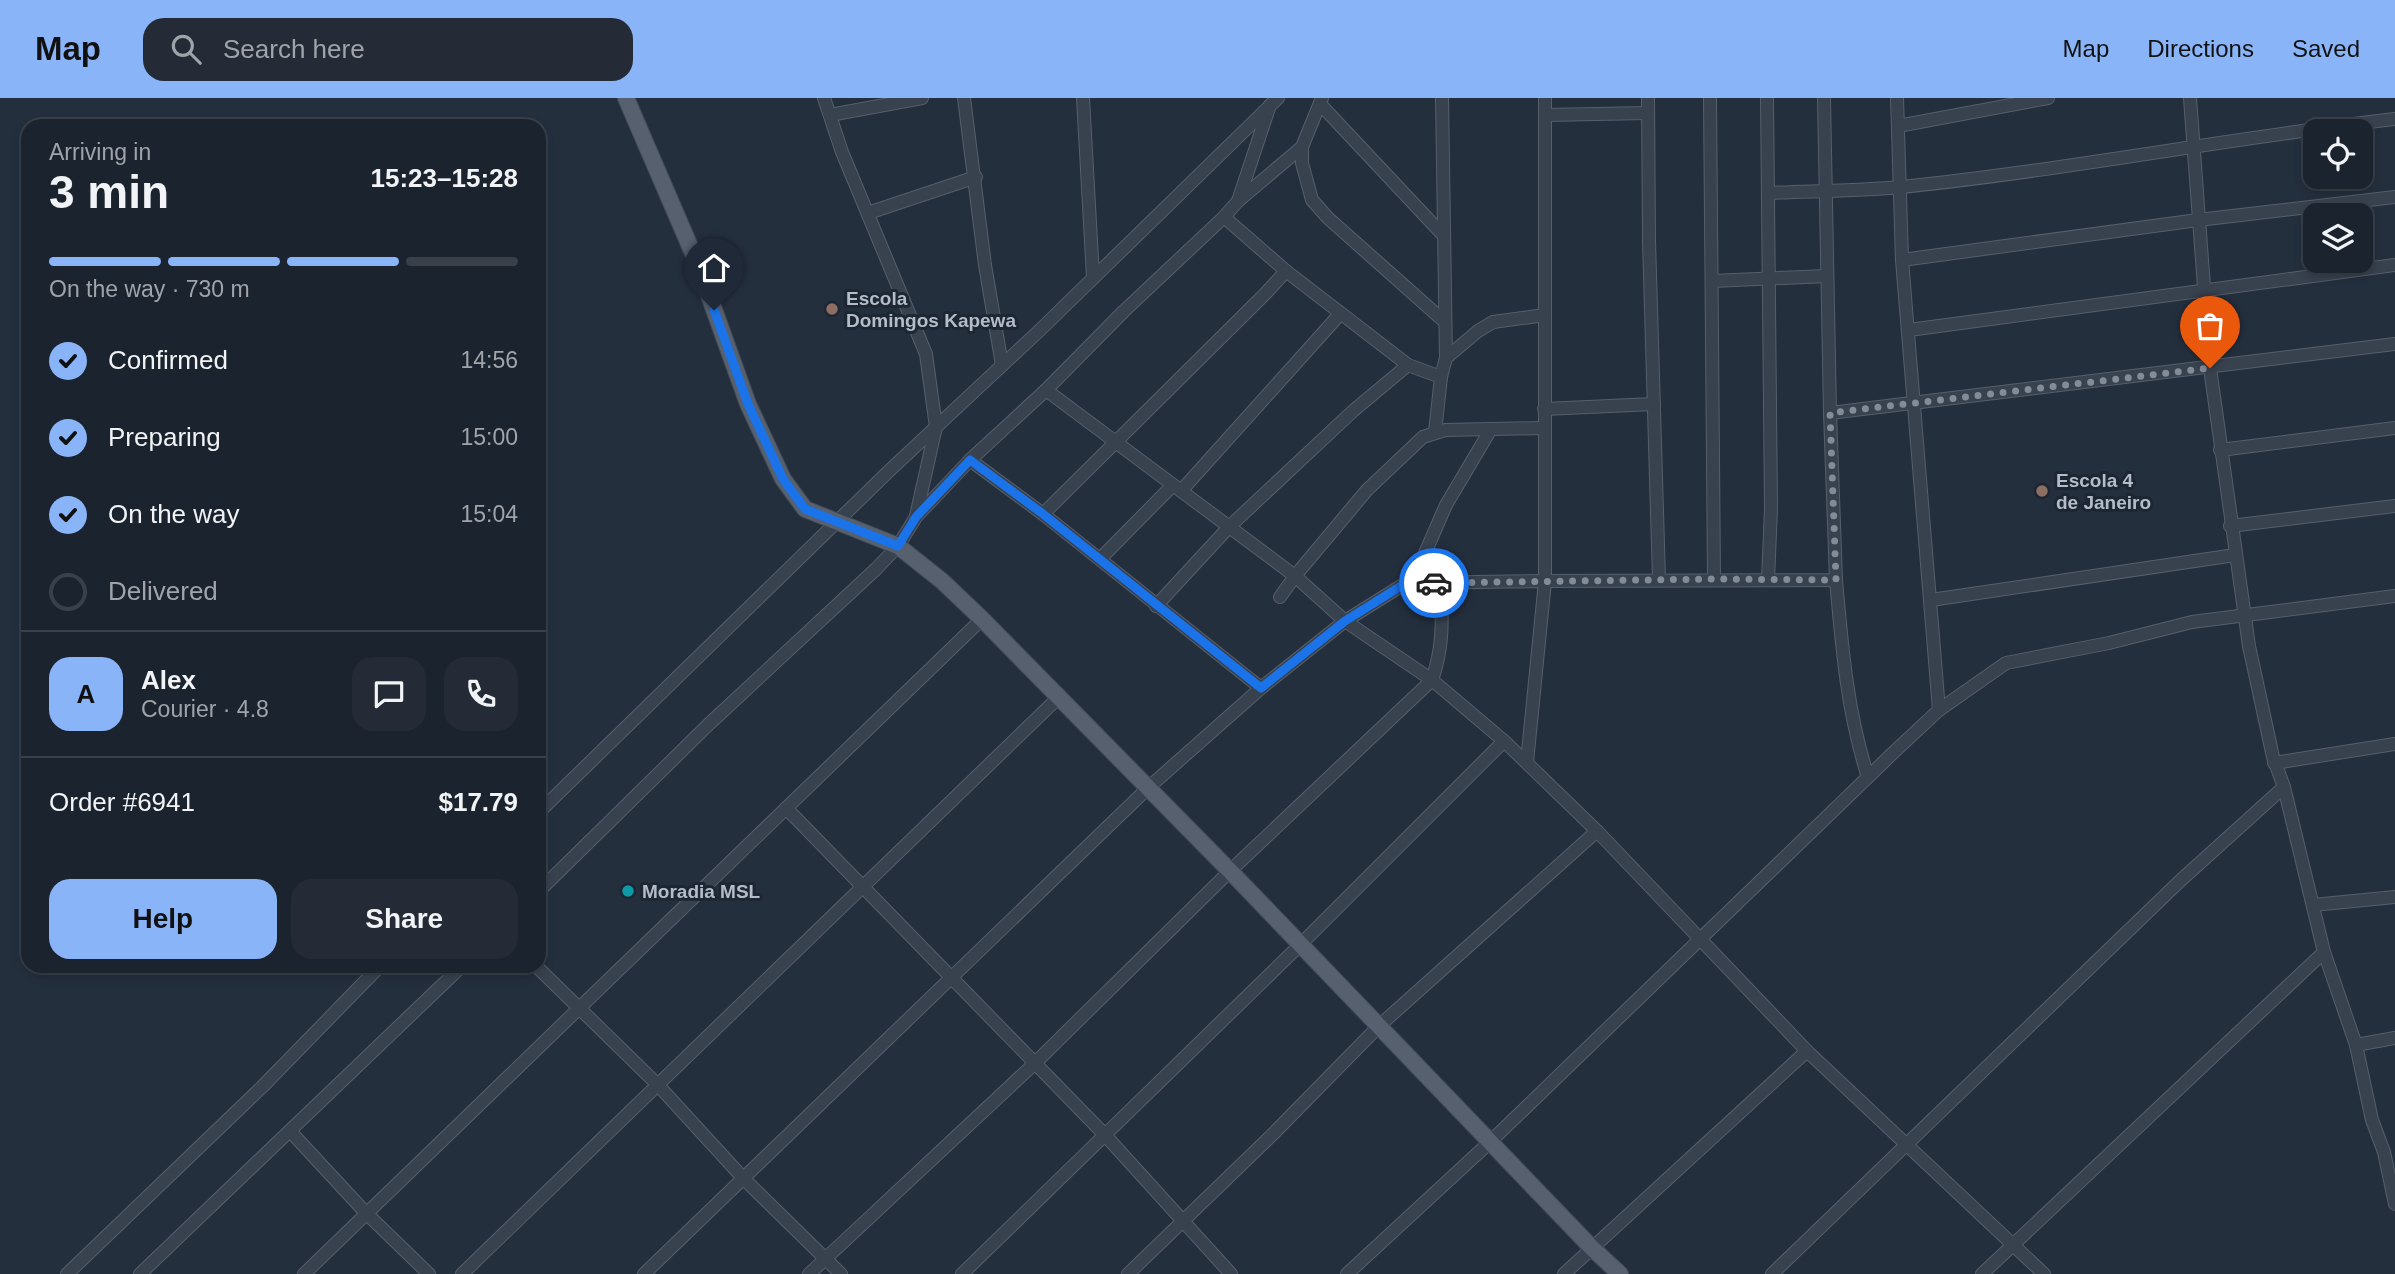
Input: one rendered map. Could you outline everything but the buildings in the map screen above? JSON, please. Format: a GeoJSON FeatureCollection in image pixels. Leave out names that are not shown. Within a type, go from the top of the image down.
{"type":"FeatureCollection","features":[{"type":"Feature","properties":{"kind":"main road"},"geometry":{"type":"LineString","coordinates":[[626,98],[698,265],[748,404],[783,479],[805,509],[898,546],[942,581],[1230,871],[1620,1274]]}},
{"type":"Feature","properties":{"kind":"street"},"geometry":{"type":"LineString","coordinates":[[824,98],[842,152],[926,354],[936,428],[916,517]]}},
{"type":"Feature","properties":{"kind":"street"},"geometry":{"type":"LineString","coordinates":[[830,115],[922,98]]}},
{"type":"Feature","properties":{"kind":"street"},"geometry":{"type":"LineString","coordinates":[[964,98],[985,265],[1002,365]]}},
{"type":"Feature","properties":{"kind":"street"},"geometry":{"type":"LineString","coordinates":[[1083,98],[1093,277]]}},
{"type":"Feature","properties":{"kind":"street"},"geometry":{"type":"LineString","coordinates":[[1435,432],[1441,377],[1446,358],[1442,98]]}},
{"type":"Feature","properties":{"kind":"street"},"geometry":{"type":"LineString","coordinates":[[1527,762],[1545,580],[1545,98]]}},
{"type":"Feature","properties":{"kind":"street"},"geometry":{"type":"LineString","coordinates":[[1648,98],[1660,579]]}},
{"type":"Feature","properties":{"kind":"street"},"geometry":{"type":"LineString","coordinates":[[1710,98],[1714,579]]}},
{"type":"Feature","properties":{"kind":"street"},"geometry":{"type":"LineString","coordinates":[[1767,98],[1771,509],[1768,580]]}},
{"type":"Feature","properties":{"kind":"street"},"geometry":{"type":"LineString","coordinates":[[1824,98],[1836,580],[1845,683],[1856,741],[1868,777]]}},
{"type":"Feature","properties":{"kind":"street"},"geometry":{"type":"LineString","coordinates":[[1897,98],[1902,260],[1916,404],[1939,710]]}},
{"type":"Feature","properties":{"kind":"street"},"geometry":{"type":"LineString","coordinates":[[1898,126],[2048,98]]}},
{"type":"Feature","properties":{"kind":"street"},"geometry":{"type":"LineString","coordinates":[[2190,98],[2210,368],[2244,614],[2274,763],[2284,787],[2324,952],[2356,1045],[2372,1120],[2384,1152],[2394,1196]]}},
{"type":"Feature","properties":{"kind":"street"},"geometry":{"type":"LineString","coordinates":[[546,804],[1274,102]]}},
{"type":"Feature","properties":{"kind":"street"},"geometry":{"type":"LineString","coordinates":[[1238,201],[1274,102]]}},
{"type":"Feature","properties":{"kind":"street"},"geometry":{"type":"LineString","coordinates":[[1444,236],[1321,102],[1302,147],[1302,163],[1312,200],[1328,218],[1445,322]]}},
{"type":"Feature","properties":{"kind":"street"},"geometry":{"type":"LineString","coordinates":[[1545,115],[1648,113]]}},
{"type":"Feature","properties":{"kind":"street"},"geometry":{"type":"LineString","coordinates":[[1768,193],[1899,187],[2193,147],[2295,130],[2395,119]]}},
{"type":"Feature","properties":{"kind":"street"},"geometry":{"type":"LineString","coordinates":[[546,884],[709,724],[876,569],[898,546],[916,517],[970,460],[1046,390],[1238,201],[1302,147]]}},
{"type":"Feature","properties":{"kind":"street"},"geometry":{"type":"LineString","coordinates":[[868,213],[976,177]]}},
{"type":"Feature","properties":{"kind":"street"},"geometry":{"type":"LineString","coordinates":[[1902,260],[2198,219],[2395,197]]}},
{"type":"Feature","properties":{"kind":"street"},"geometry":{"type":"LineString","coordinates":[[1224,217],[1286,271],[1408,365],[1441,377]]}},
{"type":"Feature","properties":{"kind":"street"},"geometry":{"type":"LineString","coordinates":[[1909,330],[2395,265]]}},
{"type":"Feature","properties":{"kind":"street"},"geometry":{"type":"LineString","coordinates":[[1043,514],[1286,271]]}},
{"type":"Feature","properties":{"kind":"street"},"geometry":{"type":"LineString","coordinates":[[1712,281],[1828,276]]}},
{"type":"Feature","properties":{"kind":"street"},"geometry":{"type":"LineString","coordinates":[[1100,559],[1177,488],[1340,314]]}},
{"type":"Feature","properties":{"kind":"street"},"geometry":{"type":"LineString","coordinates":[[1446,358],[1493,321],[1545,315]]}},
{"type":"Feature","properties":{"kind":"street"},"geometry":{"type":"LineString","coordinates":[[1830,413],[2395,344]]}},
{"type":"Feature","properties":{"kind":"street"},"geometry":{"type":"LineString","coordinates":[[1156,606],[1229,527],[1353,411],[1408,365]]}},
{"type":"Feature","properties":{"kind":"street"},"geometry":{"type":"LineString","coordinates":[[1046,390],[1294,576],[1345,621],[1432,680],[1504,741],[1597,831],[1807,1051],[2044,1274]]}},
{"type":"Feature","properties":{"kind":"street"},"geometry":{"type":"LineString","coordinates":[[1544,409],[1654,404]]}},
{"type":"Feature","properties":{"kind":"street"},"geometry":{"type":"LineString","coordinates":[[1280,597],[1294,576],[1367,490],[1423,437],[1435,432],[1544,428]]}},
{"type":"Feature","properties":{"kind":"street"},"geometry":{"type":"LineString","coordinates":[[2220,450],[2395,428]]}},
{"type":"Feature","properties":{"kind":"street"},"geometry":{"type":"LineString","coordinates":[[1412,583],[1446,505],[1491,429]]}},
{"type":"Feature","properties":{"kind":"street"},"geometry":{"type":"LineString","coordinates":[[970,460],[1043,514],[1261,688]]}},
{"type":"Feature","properties":{"kind":"street"},"geometry":{"type":"LineString","coordinates":[[2230,526],[2395,506]]}},
{"type":"Feature","properties":{"kind":"street"},"geometry":{"type":"LineString","coordinates":[[809,1274],[1034,1064],[1230,871],[1432,680],[1440,656],[1445,584],[1426,551]]}},
{"type":"Feature","properties":{"kind":"street"},"geometry":{"type":"LineString","coordinates":[[1931,600],[2235,555]]}},
{"type":"Feature","properties":{"kind":"street"},"geometry":{"type":"LineString","coordinates":[[644,1274],[1148,788],[1261,688],[1345,621],[1401,586],[1412,583],[1545,580],[1836,580]]}},
{"type":"Feature","properties":{"kind":"street"},"geometry":{"type":"LineString","coordinates":[[1347,1274],[1490,1142],[1939,710],[2006,663],[2193,622],[2395,596]]}},
{"type":"Feature","properties":{"kind":"street"},"geometry":{"type":"LineString","coordinates":[[304,1274],[982,619]]}},
{"type":"Feature","properties":{"kind":"street"},"geometry":{"type":"LineString","coordinates":[[462,1274],[1059,698]]}},
{"type":"Feature","properties":{"kind":"street"},"geometry":{"type":"LineString","coordinates":[[962,1274],[1300,945],[1504,741]]}},
{"type":"Feature","properties":{"kind":"street"},"geometry":{"type":"LineString","coordinates":[[2274,763],[2395,744]]}},
{"type":"Feature","properties":{"kind":"street"},"geometry":{"type":"LineString","coordinates":[[1772,1274],[2181,880],[2284,787]]}},
{"type":"Feature","properties":{"kind":"street"},"geometry":{"type":"LineString","coordinates":[[786,808],[1105,1135],[1230,1274]]}},
{"type":"Feature","properties":{"kind":"street"},"geometry":{"type":"LineString","coordinates":[[1128,1274],[1272,1135],[1379,1026],[1597,831]]}},
{"type":"Feature","properties":{"kind":"street"},"geometry":{"type":"LineString","coordinates":[[2313,905],[2395,897]]}},
{"type":"Feature","properties":{"kind":"street"},"geometry":{"type":"LineString","coordinates":[[1982,1274],[2324,952]]}},
{"type":"Feature","properties":{"kind":"street"},"geometry":{"type":"LineString","coordinates":[[67,1274],[263,1086],[373,973]]}},
{"type":"Feature","properties":{"kind":"street"},"geometry":{"type":"LineString","coordinates":[[140,1274],[455,973]]}},
{"type":"Feature","properties":{"kind":"street"},"geometry":{"type":"LineString","coordinates":[[543,973],[657,1084],[744,1179],[841,1274]]}},
{"type":"Feature","properties":{"kind":"street"},"geometry":{"type":"LineString","coordinates":[[2356,1045],[2395,1038]]}},
{"type":"Feature","properties":{"kind":"street"},"geometry":{"type":"LineString","coordinates":[[1564,1274],[1807,1051]]}},
{"type":"Feature","properties":{"kind":"street"},"geometry":{"type":"LineString","coordinates":[[290,1131],[366,1213],[429,1274]]}},
{"type":"Feature","properties":{"kind":"way so far"},"geometry":{"type":"LineString","coordinates":[[1434,583],[1545,580],[1836,580],[1830,413],[2210,368]]}},
{"type":"Feature","properties":{"kind":"place","name":"Escola Domingos Kapewa"},"geometry":{"type":"Point","coordinates":[832,309]}},
{"type":"Feature","properties":{"kind":"place","name":"Escola 4 de Janeiro"},"geometry":{"type":"Point","coordinates":[2042,491]}},
{"type":"Feature","properties":{"kind":"place","name":"Moradia MSL"},"geometry":{"type":"Point","coordinates":[628,891]}},
{"type":"Feature","properties":{"kind":"route"},"geometry":{"type":"LineString","coordinates":[[714,310],[748,404],[783,479],[805,509],[898,546],[916,517],[970,460],[1043,514],[1261,688],[1345,621],[1401,586],[1434,583]]}}]}
